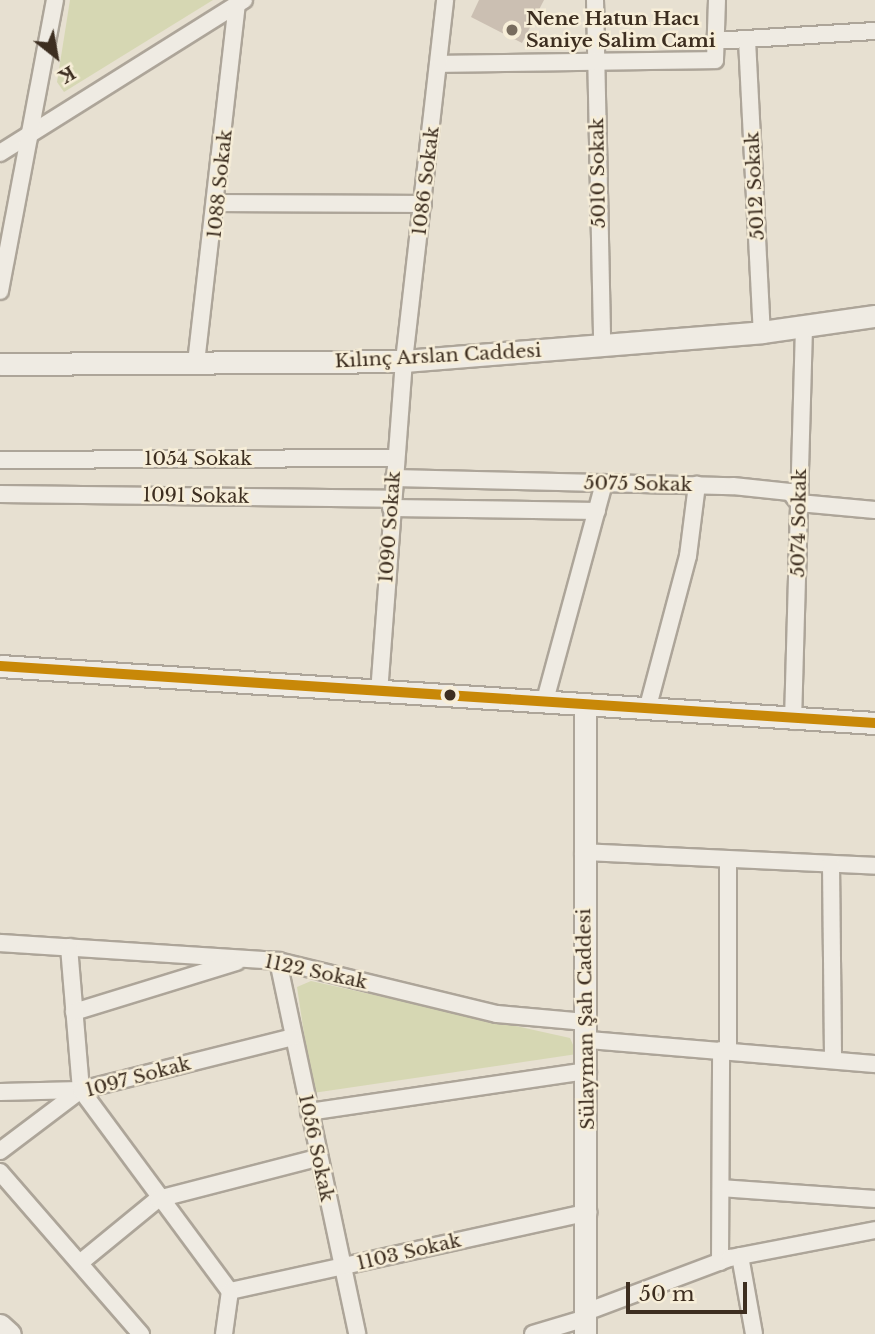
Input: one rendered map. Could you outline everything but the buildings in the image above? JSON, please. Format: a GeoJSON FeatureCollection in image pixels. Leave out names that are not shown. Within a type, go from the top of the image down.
{"type":"FeatureCollection","features":[{"type":"Feature","properties":{"kind":"street"},"geometry":{"type":"LineString","coordinates":[[0,291],[55,0]]}},
{"type":"Feature","properties":{"kind":"street","name":"1086 Sokak"},"geometry":{"type":"LineString","coordinates":[[404,361],[440,64],[445,0]]}},
{"type":"Feature","properties":{"kind":"street","name":"5010 Sokak"},"geometry":{"type":"LineString","coordinates":[[594,0],[602,345]]}},
{"type":"Feature","properties":{"kind":"street"},"geometry":{"type":"LineString","coordinates":[[440,64],[715,60],[717,0]]}},
{"type":"Feature","properties":{"kind":"street"},"geometry":{"type":"LineString","coordinates":[[0,153],[241,2]]}},
{"type":"Feature","properties":{"kind":"street","name":"1088 Sokak"},"geometry":{"type":"LineString","coordinates":[[197,363],[219,203],[241,2]]}},
{"type":"Feature","properties":{"kind":"street"},"geometry":{"type":"LineString","coordinates":[[715,41],[875,31]]}},
{"type":"Feature","properties":{"kind":"street","name":"5012 Sokak"},"geometry":{"type":"LineString","coordinates":[[747,40],[762,332]]}},
{"type":"Feature","properties":{"kind":"street"},"geometry":{"type":"LineString","coordinates":[[219,203],[423,204]]}},
{"type":"Feature","properties":{"kind":"street","name":"Kılınç Arslan Caddesi"},"geometry":{"type":"LineString","coordinates":[[0,364],[404,361],[762,332],[875,316]]}},
{"type":"Feature","properties":{"kind":"street","name":"5074 Sokak"},"geometry":{"type":"LineString","coordinates":[[793,721],[804,326]]}},
{"type":"Feature","properties":{"kind":"street","name":"1090 Sokak"},"geometry":{"type":"LineString","coordinates":[[379,693],[404,361]]}},
{"type":"Feature","properties":{"kind":"street","name":"1054 Sokak"},"geometry":{"type":"LineString","coordinates":[[0,460],[396,458]]}},
{"type":"Feature","properties":{"kind":"street","name":"5075 Sokak"},"geometry":{"type":"LineString","coordinates":[[394,478],[697,485],[790,492],[799,503],[875,510]]}},
{"type":"Feature","properties":{"kind":"street"},"geometry":{"type":"LineString","coordinates":[[544,704],[604,483]]}},
{"type":"Feature","properties":{"kind":"street"},"geometry":{"type":"LineString","coordinates":[[647,709],[688,556],[697,485]]}},
{"type":"Feature","properties":{"kind":"street","name":"1091 Sokak"},"geometry":{"type":"LineString","coordinates":[[0,494],[392,503],[597,511]]}},
{"type":"Feature","properties":{"kind":"street"},"geometry":{"type":"LineString","coordinates":[[0,666],[80,667],[379,693],[647,709],[793,721],[875,723]]}},
{"type":"Feature","properties":{"kind":"street","name":"Sülayman Şah Caddesi"},"geometry":{"type":"LineString","coordinates":[[585,705],[583,852],[587,1031],[586,1321]]}},
{"type":"Feature","properties":{"kind":"street"},"geometry":{"type":"LineString","coordinates":[[583,852],[728,862],[875,866]]}},
{"type":"Feature","properties":{"kind":"street"},"geometry":{"type":"LineString","coordinates":[[720,1262],[728,862]]}},
{"type":"Feature","properties":{"kind":"street"},"geometry":{"type":"LineString","coordinates":[[831,864],[833,1060]]}},
{"type":"Feature","properties":{"kind":"street","name":"1122 Sokak"},"geometry":{"type":"LineString","coordinates":[[0,943],[278,961],[497,1014],[587,1031],[724,1051],[875,1064]]}},
{"type":"Feature","properties":{"kind":"street"},"geometry":{"type":"LineString","coordinates":[[68,947],[80,1090],[158,1199],[230,1291],[224,1334]]}},
{"type":"Feature","properties":{"kind":"street"},"geometry":{"type":"LineString","coordinates":[[74,1012],[246,959]]}},
{"type":"Feature","properties":{"kind":"street","name":"1056 Sokak"},"geometry":{"type":"LineString","coordinates":[[278,961],[317,1158],[356,1334]]}},
{"type":"Feature","properties":{"kind":"street","name":"1097 Sokak"},"geometry":{"type":"LineString","coordinates":[[0,1151],[80,1090],[293,1037]]}},
{"type":"Feature","properties":{"kind":"street"},"geometry":{"type":"LineString","coordinates":[[309,1112],[587,1072]]}},
{"type":"Feature","properties":{"kind":"street"},"geometry":{"type":"LineString","coordinates":[[0,1092],[80,1090]]}},
{"type":"Feature","properties":{"kind":"street"},"geometry":{"type":"LineString","coordinates":[[81,1262],[158,1199],[317,1158]]}},
{"type":"Feature","properties":{"kind":"street"},"geometry":{"type":"LineString","coordinates":[[0,1172],[141,1334]]}},
{"type":"Feature","properties":{"kind":"street"},"geometry":{"type":"LineString","coordinates":[[721,1188],[875,1199]]}},
{"type":"Feature","properties":{"kind":"street","name":"1103 Sokak"},"geometry":{"type":"LineString","coordinates":[[230,1291],[588,1212]]}},
{"type":"Feature","properties":{"kind":"street"},"geometry":{"type":"LineString","coordinates":[[533,1334],[586,1321],[720,1262],[875,1230]]}},
{"type":"Feature","properties":{"kind":"street"},"geometry":{"type":"LineString","coordinates":[[740,1256],[754,1334]]}},
{"type":"Feature","properties":{"kind":"street"},"geometry":{"type":"LineString","coordinates":[[0,1325],[10,1334]]}},
{"type":"Feature","properties":{"kind":"green space"},"geometry":{"type":"Polygon","coordinates":[[[70,0],[213,0],[64,92],[57,82],[70,0]]]}},
{"type":"Feature","properties":{"kind":"green space"},"geometry":{"type":"Polygon","coordinates":[[[311,981],[570,1038],[577,1054],[313,1093],[297,987],[311,981]]]}},
{"type":"Feature","properties":{"kind":"transit line"},"geometry":{"type":"LineString","coordinates":[[0,666],[875,723]]}},
{"type":"Feature","properties":{"kind":"place","name":"Nene Hatun Hacı Saniye Salim Cami"},"geometry":{"type":"Point","coordinates":[512,30]}}]}
